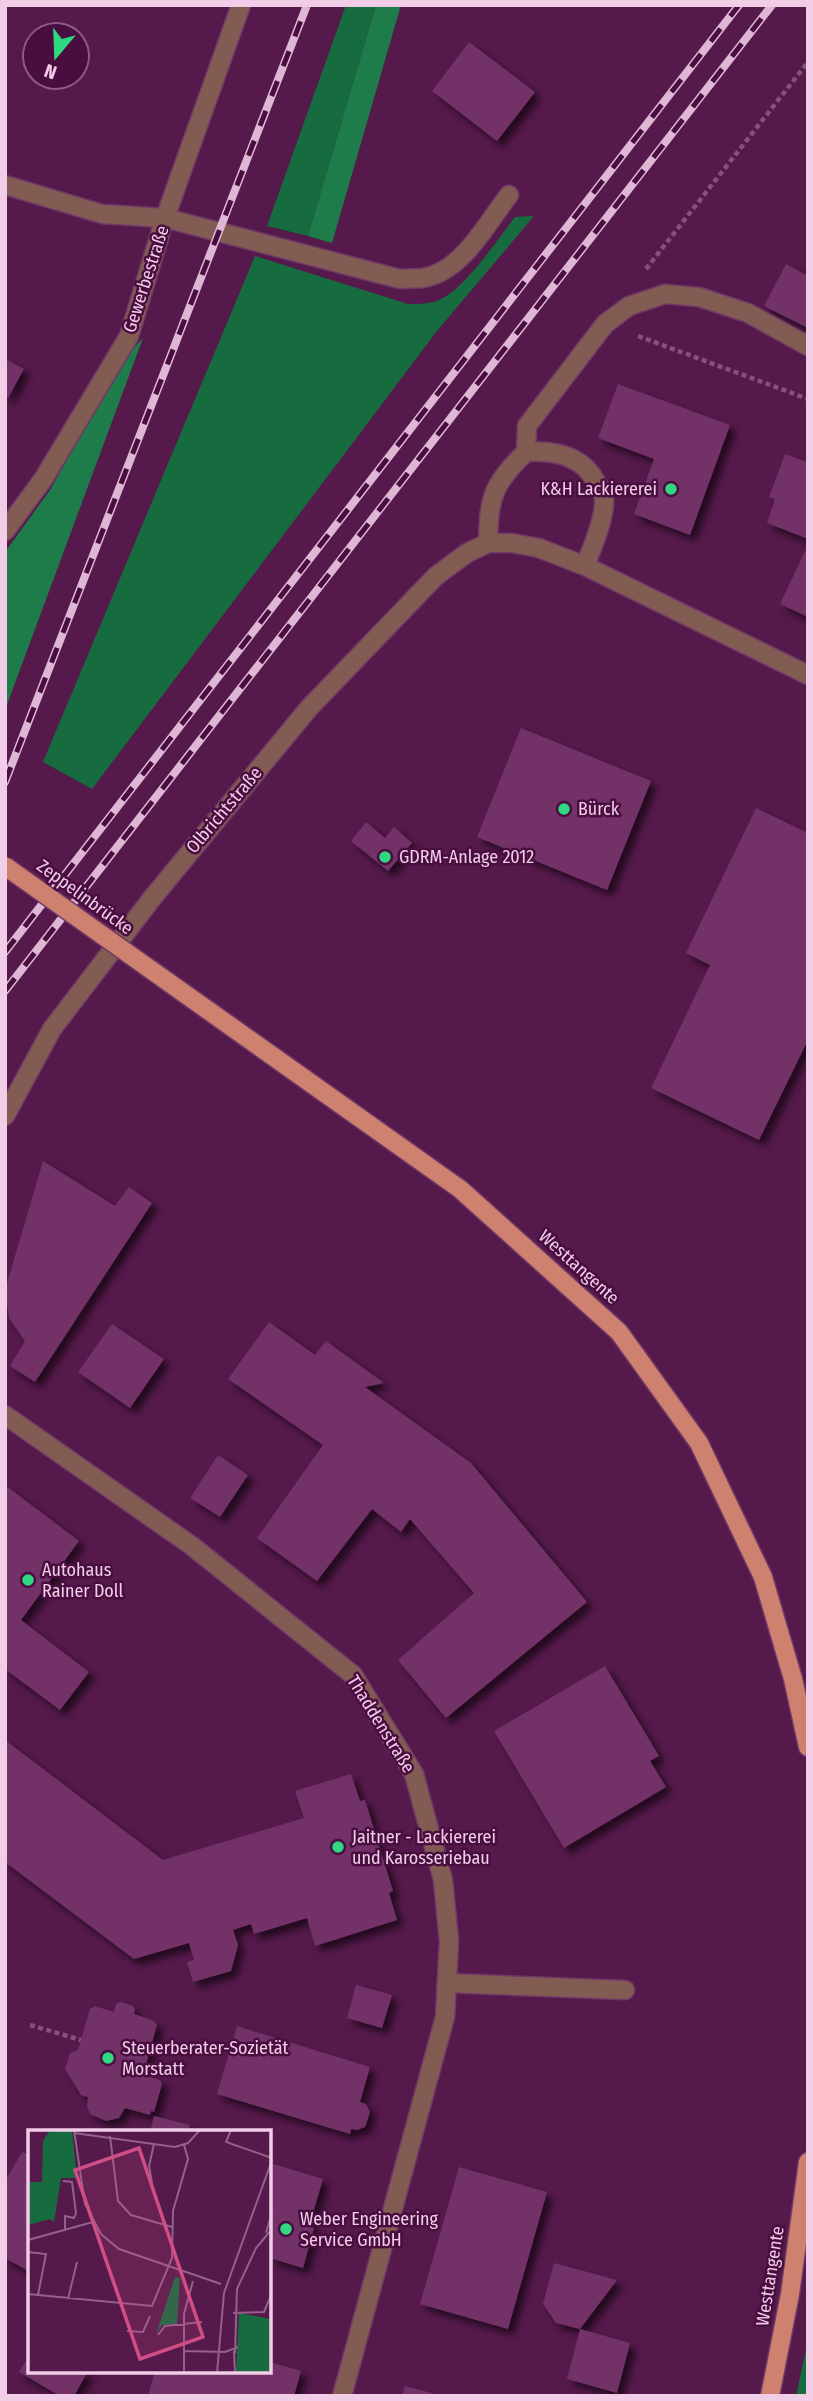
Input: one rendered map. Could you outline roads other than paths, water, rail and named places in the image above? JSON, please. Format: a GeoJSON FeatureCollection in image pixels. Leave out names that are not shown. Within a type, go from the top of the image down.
{"type":"FeatureCollection","features":[{"type":"Feature","properties":{"kind":"main road","name":"Zeppelinbrücke"},"geometry":{"type":"LineString","coordinates":[[5,866],[140,962]]}},
{"type":"Feature","properties":{"kind":"main road","name":"Westtangente"},"geometry":{"type":"LineString","coordinates":[[140,962],[460,1189],[620,1332],[699,1443],[763,1577],[793,1679],[807,1742]]}},
{"type":"Feature","properties":{"kind":"main road","name":"Westtangente"},"geometry":{"type":"LineString","coordinates":[[770,2396],[790,2294],[808,2162]]}},
{"type":"Feature","properties":{"kind":"street","name":"Gewerbestraße"},"geometry":{"type":"LineString","coordinates":[[5,531],[44,478],[129,336],[165,218],[242,5]]}},
{"type":"Feature","properties":{"kind":"street"},"geometry":{"type":"LineString","coordinates":[[5,185],[102,214],[165,218],[400,279],[424,278],[442,271],[463,255],[509,195]]}},
{"type":"Feature","properties":{"kind":"street"},"geometry":{"type":"LineString","coordinates":[[526,452],[527,426],[605,324],[629,306],[665,294],[699,296],[748,313],[808,346]]}},
{"type":"Feature","properties":{"kind":"street"},"geometry":{"type":"LineString","coordinates":[[585,566],[599,532],[604,496],[582,463],[569,456],[545,451],[526,452],[505,472],[494,491],[489,510],[488,543],[512,543],[539,548],[585,566],[808,675]]}},
{"type":"Feature","properties":{"kind":"street","name":"Olbrichtstraße"},"geometry":{"type":"LineString","coordinates":[[5,1116],[52,1028],[153,897],[309,708],[436,576],[467,553],[488,543]]}},
{"type":"Feature","properties":{"kind":"street","name":"Thaddenstraße"},"geometry":{"type":"LineString","coordinates":[[5,1415],[192,1546],[353,1675],[414,1774],[443,1880],[449,1941],[445,2017],[342,2396]]}},
{"type":"Feature","properties":{"kind":"street"},"geometry":{"type":"LineString","coordinates":[[447,1983],[625,1990]]}},
{"type":"Feature","properties":{"kind":"railway"},"geometry":{"type":"LineString","coordinates":[[5,782],[307,5]]}},
{"type":"Feature","properties":{"kind":"railway"},"geometry":{"type":"LineString","coordinates":[[5,952],[739,5]]}},
{"type":"Feature","properties":{"kind":"railway"},"geometry":{"type":"LineString","coordinates":[[5,991],[772,5]]}},
{"type":"Feature","properties":{"kind":"place","name":"K&H Lackiererei"},"geometry":{"type":"Point","coordinates":[671,489]}},
{"type":"Feature","properties":{"kind":"place","name":"Bürck"},"geometry":{"type":"Point","coordinates":[564,809]}},
{"type":"Feature","properties":{"kind":"place","name":"GDRM-Anlage 2012"},"geometry":{"type":"Point","coordinates":[385,857]}},
{"type":"Feature","properties":{"kind":"place","name":"Autohaus Rainer Doll"},"geometry":{"type":"Point","coordinates":[28,1580]}},
{"type":"Feature","properties":{"kind":"place","name":"Jaitner - Lackiererei und Karosseriebau"},"geometry":{"type":"Point","coordinates":[338,1847]}},
{"type":"Feature","properties":{"kind":"place","name":"Steuerberater-Sozietät Morstatt"},"geometry":{"type":"Point","coordinates":[108,2058]}},
{"type":"Feature","properties":{"kind":"place","name":"Weber Engineering Service GmbH"},"geometry":{"type":"Point","coordinates":[286,2229]}}]}
